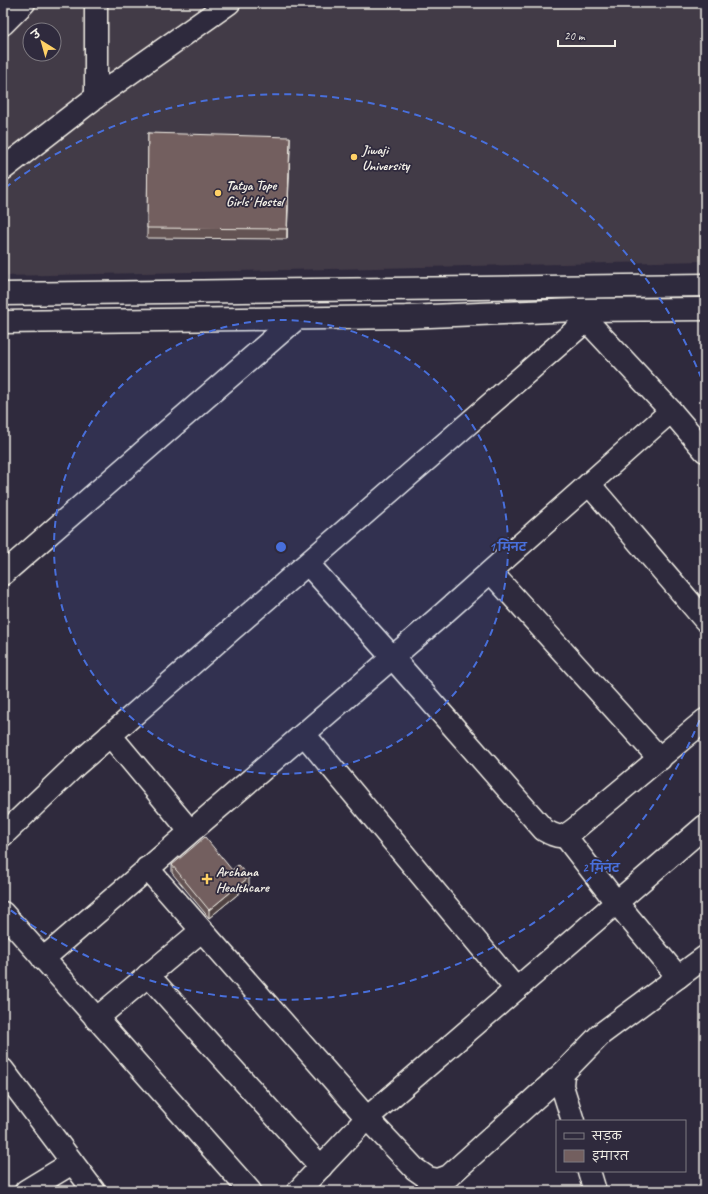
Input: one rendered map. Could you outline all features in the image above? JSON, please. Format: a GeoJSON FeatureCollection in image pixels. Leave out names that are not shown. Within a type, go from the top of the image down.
{"type":"FeatureCollection","features":[{"type":"Feature","properties":{"kind":"street"},"geometry":{"type":"LineString","coordinates":[[3,24],[24,3]]}},
{"type":"Feature","properties":{"kind":"street"},"geometry":{"type":"LineString","coordinates":[[96,3],[96,97]]}},
{"type":"Feature","properties":{"kind":"street"},"geometry":{"type":"LineString","coordinates":[[3,169],[96,97],[229,3]]}},
{"type":"Feature","properties":{"kind":"street"},"geometry":{"type":"LineString","coordinates":[[3,294],[705,285]]}},
{"type":"Feature","properties":{"kind":"street"},"geometry":{"type":"LineString","coordinates":[[3,322],[582,316],[705,309]]}},
{"type":"Feature","properties":{"kind":"street"},"geometry":{"type":"LineString","coordinates":[[582,316],[671,411],[705,451]]}},
{"type":"Feature","properties":{"kind":"street"},"geometry":{"type":"LineString","coordinates":[[3,835],[76,765],[308,564],[582,316]]}},
{"type":"Feature","properties":{"kind":"street"},"geometry":{"type":"LineString","coordinates":[[3,574],[296,319]]}},
{"type":"Feature","properties":{"kind":"street"},"geometry":{"type":"LineString","coordinates":[[43,959],[146,868],[491,572],[671,411]]}},
{"type":"Feature","properties":{"kind":"street"},"geometry":{"type":"LineString","coordinates":[[589,484],[705,620]]}},
{"type":"Feature","properties":{"kind":"street"},"geometry":{"type":"LineString","coordinates":[[308,564],[544,830],[555,836],[565,836],[660,759],[705,720]]}},
{"type":"Feature","properties":{"kind":"street"},"geometry":{"type":"LineString","coordinates":[[491,572],[660,759]]}},
{"type":"Feature","properties":{"kind":"street"},"geometry":{"type":"LineString","coordinates":[[304,734],[516,989]]}},
{"type":"Feature","properties":{"kind":"street"},"geometry":{"type":"LineString","coordinates":[[110,735],[190,831]]}},
{"type":"Feature","properties":{"kind":"street"},"geometry":{"type":"LineString","coordinates":[[298,1191],[367,1118],[705,826]]}},
{"type":"Feature","properties":{"kind":"street"},"geometry":{"type":"LineString","coordinates":[[565,836],[616,902],[678,977]]}},
{"type":"Feature","properties":{"kind":"street"},"geometry":{"type":"LineString","coordinates":[[146,868],[367,1118],[415,1169],[428,1178],[438,1180],[449,1176],[563,1073],[601,1034],[705,957]]}},
{"type":"Feature","properties":{"kind":"street"},"geometry":{"type":"LineString","coordinates":[[3,913],[250,1191]]}},
{"type":"Feature","properties":{"kind":"street"},"geometry":{"type":"LineString","coordinates":[[96,1019],[201,931]]}},
{"type":"Feature","properties":{"kind":"street"},"geometry":{"type":"LineString","coordinates":[[148,975],[321,1167]]}},
{"type":"Feature","properties":{"kind":"street"},"geometry":{"type":"LineString","coordinates":[[3,1070],[94,1191]]}},
{"type":"Feature","properties":{"kind":"street"},"geometry":{"type":"LineString","coordinates":[[563,1073],[562,1086],[573,1120]]}},
{"type":"Feature","properties":{"kind":"street"},"geometry":{"type":"LineString","coordinates":[[26,1191],[72,1163]]}},
{"type":"Feature","properties":{"kind":"street"},"geometry":{"type":"LineString","coordinates":[[589,1172],[595,1191]]}},
{"type":"Feature","properties":{"kind":"shaded area","name":"Jiwaji University"},"geometry":{"type":"Polygon","coordinates":[[[3,3],[705,3],[705,261],[3,276],[3,3]]]}},
{"type":"Feature","properties":{"kind":"building","name":"Tatya Tope Girls' Hostel"},"geometry":{"type":"Polygon","coordinates":[[[148,133],[290,137],[287,229],[147,228],[148,133]]]}},
{"type":"Feature","properties":{"kind":"building"},"geometry":{"type":"Polygon","coordinates":[[[205,837],[232,870],[238,865],[249,877],[209,910],[172,865],[205,837]]]}},
{"type":"Feature","properties":{"kind":"place","name":"Jiwaji University"},"geometry":{"type":"Point","coordinates":[354,157]}},
{"type":"Feature","properties":{"kind":"place","name":"Tatya Tope Girls' Hostel"},"geometry":{"type":"Point","coordinates":[218,193]}},
{"type":"Feature","properties":{"kind":"place","name":"Archana Healthcare"},"geometry":{"type":"Point","coordinates":[207,879]}}]}
